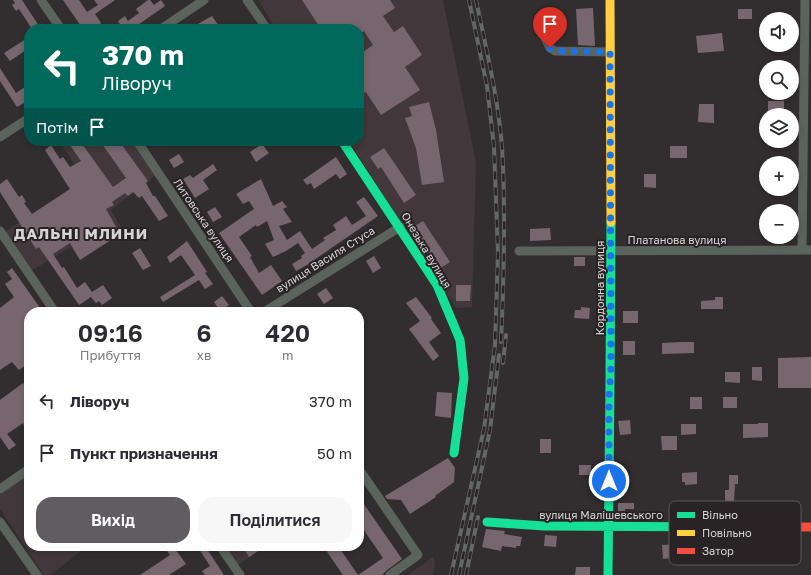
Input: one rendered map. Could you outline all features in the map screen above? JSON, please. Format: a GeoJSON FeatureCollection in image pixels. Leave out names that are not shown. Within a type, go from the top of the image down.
{"type":"FeatureCollection","features":[{"type":"Feature","properties":{"kind":"street"},"geometry":{"type":"LineString","coordinates":[[41,0],[58,24]]}},
{"type":"Feature","properties":{"kind":"street"},"geometry":{"type":"LineString","coordinates":[[168,24],[204,0]]}},
{"type":"Feature","properties":{"kind":"street"},"geometry":{"type":"LineString","coordinates":[[247,0],[264,24]]}},
{"type":"Feature","properties":{"kind":"street","name":"Кордонна вулиця"},"geometry":{"type":"LineString","coordinates":[[608,575],[609,399],[611,367],[610,0]]}},
{"type":"Feature","properties":{"kind":"street"},"geometry":{"type":"LineString","coordinates":[[805,0],[806,250]]}},
{"type":"Feature","properties":{"kind":"street"},"geometry":{"type":"LineString","coordinates":[[542,32],[550,48],[555,51],[610,52]]}},
{"type":"Feature","properties":{"kind":"street"},"geometry":{"type":"LineString","coordinates":[[0,137],[24,121]]}},
{"type":"Feature","properties":{"kind":"street","name":"Литовська вулиця"},"geometry":{"type":"LineString","coordinates":[[140,146],[248,307]]}},
{"type":"Feature","properties":{"kind":"street","name":"Онезька вулиця"},"geometry":{"type":"LineString","coordinates":[[345,146],[437,285],[460,340],[464,378],[454,453]]}},
{"type":"Feature","properties":{"kind":"street","name":"вулиця Василя Стуса"},"geometry":{"type":"LineString","coordinates":[[272,307],[400,227]]}},
{"type":"Feature","properties":{"kind":"street"},"geometry":{"type":"LineString","coordinates":[[0,231],[52,307]]}},
{"type":"Feature","properties":{"kind":"street","name":"Платанова вулиця"},"geometry":{"type":"LineString","coordinates":[[519,250],[806,250]]}},
{"type":"Feature","properties":{"kind":"street"},"geometry":{"type":"LineString","coordinates":[[0,489],[24,472]]}},
{"type":"Feature","properties":{"kind":"street"},"geometry":{"type":"LineString","coordinates":[[364,476],[418,555],[390,575]]}},
{"type":"Feature","properties":{"kind":"street"},"geometry":{"type":"LineString","coordinates":[[0,522],[36,575]]}},
{"type":"Feature","properties":{"kind":"street","name":"вулиця Малішевського"},"geometry":{"type":"LineString","coordinates":[[487,522],[544,526],[669,526]]}},
{"type":"Feature","properties":{"kind":"street"},"geometry":{"type":"LineString","coordinates":[[223,551],[240,575]]}},
{"type":"Feature","properties":{"kind":"shaded area"},"geometry":{"type":"Polygon","coordinates":[[[258,0],[443,0],[476,163],[472,307],[456,308],[352,146],[364,146],[364,24],[273,24],[258,0]]]}},
{"type":"Feature","properties":{"kind":"shaded area"},"geometry":{"type":"Polygon","coordinates":[[[62,146],[139,146],[158,173],[111,210],[124,232],[80,260],[71,247],[29,272],[3,233],[70,189],[60,175],[75,165],[62,146]]]}},
{"type":"Feature","properties":{"kind":"shaded area"},"geometry":{"type":"Polygon","coordinates":[[[24,474],[24,545],[0,509],[0,491],[24,474]]]}},
{"type":"Feature","properties":{"kind":"shaded area"},"geometry":{"type":"Polygon","coordinates":[[[28,551],[81,551],[50,575],[44,575],[28,551]]]}},
{"type":"Feature","properties":{"kind":"shaded area"},"geometry":{"type":"Polygon","coordinates":[[[224,551],[259,551],[235,567],[224,551]]]}},
{"type":"Feature","properties":{"kind":"shaded area"},"geometry":{"type":"Polygon","coordinates":[[[433,557],[435,564],[433,575],[408,575],[433,557]]]}},
{"type":"Feature","properties":{"kind":"building"},"geometry":{"type":"Polygon","coordinates":[[[13,0],[22,0],[38,24],[29,24],[19,9],[16,11],[12,5],[15,3],[13,0]]]}},
{"type":"Feature","properties":{"kind":"building"},"geometry":{"type":"Polygon","coordinates":[[[63,0],[79,0],[87,12],[98,5],[94,0],[115,0],[95,14],[101,23],[100,24],[80,24],[63,0]]]}},
{"type":"Feature","properties":{"kind":"building"},"geometry":{"type":"Polygon","coordinates":[[[148,0],[150,0],[154,5],[161,0],[165,6],[139,24],[120,24],[118,21],[125,16],[128,21],[139,13],[136,9],[148,0]]]}},
{"type":"Feature","properties":{"kind":"building"},"geometry":{"type":"Polygon","coordinates":[[[302,0],[390,0],[395,8],[383,16],[394,32],[403,26],[422,55],[405,67],[420,90],[381,115],[366,92],[364,93],[364,51],[373,45],[364,31],[364,24],[318,24],[302,0]]]}},
{"type":"Feature","properties":{"kind":"building"},"geometry":{"type":"Polygon","coordinates":[[[593,8],[595,46],[578,45],[576,9],[593,8]]]}},
{"type":"Feature","properties":{"kind":"building"},"geometry":{"type":"Polygon","coordinates":[[[738,9],[752,9],[752,19],[738,19],[738,9]]]}},
{"type":"Feature","properties":{"kind":"building"},"geometry":{"type":"Polygon","coordinates":[[[212,16],[218,24],[198,24],[212,16]]]}},
{"type":"Feature","properties":{"kind":"building"},"geometry":{"type":"Polygon","coordinates":[[[722,33],[724,51],[698,53],[696,36],[722,33]]]}},
{"type":"Feature","properties":{"kind":"building"},"geometry":{"type":"Polygon","coordinates":[[[24,40],[24,51],[10,61],[4,53],[24,40]]]}},
{"type":"Feature","properties":{"kind":"building"},"geometry":{"type":"Polygon","coordinates":[[[0,68],[16,93],[24,87],[24,103],[17,107],[0,81],[0,68]]]}},
{"type":"Feature","properties":{"kind":"building"},"geometry":{"type":"Polygon","coordinates":[[[768,101],[784,101],[784,108],[768,108],[768,101]]]}},
{"type":"Feature","properties":{"kind":"building"},"geometry":{"type":"Polygon","coordinates":[[[429,102],[436,130],[444,182],[422,185],[416,148],[405,118],[412,116],[409,107],[429,102]]]}},
{"type":"Feature","properties":{"kind":"building"},"geometry":{"type":"Polygon","coordinates":[[[699,104],[714,104],[714,123],[698,122],[699,104]]]}},
{"type":"Feature","properties":{"kind":"building"},"geometry":{"type":"Polygon","coordinates":[[[52,146],[60,159],[63,157],[70,167],[81,161],[70,146],[84,146],[113,187],[126,178],[104,146],[123,146],[148,181],[146,183],[153,196],[155,196],[168,216],[159,221],[142,196],[139,198],[133,192],[128,196],[125,193],[112,202],[114,205],[106,209],[120,234],[80,260],[70,243],[53,254],[62,268],[64,267],[77,288],[85,282],[92,292],[103,285],[112,298],[102,305],[99,301],[96,303],[91,297],[79,305],[39,247],[36,249],[0,192],[0,184],[7,179],[19,197],[22,195],[26,202],[24,203],[32,214],[70,189],[45,150],[52,146]]]}},
{"type":"Feature","properties":{"kind":"building"},"geometry":{"type":"Polygon","coordinates":[[[259,146],[264,146],[269,153],[256,162],[250,152],[259,146]]]}},
{"type":"Feature","properties":{"kind":"building"},"geometry":{"type":"Polygon","coordinates":[[[670,146],[687,146],[687,158],[670,158],[670,146]]]}},
{"type":"Feature","properties":{"kind":"building"},"geometry":{"type":"Polygon","coordinates":[[[384,148],[416,195],[404,203],[381,167],[378,169],[370,157],[384,148]]]}},
{"type":"Feature","properties":{"kind":"building"},"geometry":{"type":"Polygon","coordinates":[[[179,154],[184,162],[174,168],[169,160],[179,154]]]}},
{"type":"Feature","properties":{"kind":"building"},"geometry":{"type":"Polygon","coordinates":[[[336,157],[347,174],[340,179],[336,174],[314,189],[311,183],[307,185],[303,180],[336,157]]]}},
{"type":"Feature","properties":{"kind":"building"},"geometry":{"type":"Polygon","coordinates":[[[213,164],[217,170],[203,180],[209,189],[195,198],[183,179],[190,175],[193,178],[213,164]]]}},
{"type":"Feature","properties":{"kind":"building"},"geometry":{"type":"Polygon","coordinates":[[[644,174],[656,174],[656,188],[644,187],[644,174]]]}},
{"type":"Feature","properties":{"kind":"building"},"geometry":{"type":"Polygon","coordinates":[[[261,179],[273,206],[282,201],[287,207],[283,209],[292,222],[279,226],[287,240],[300,231],[312,249],[325,240],[323,238],[336,230],[333,225],[346,216],[352,225],[366,216],[356,202],[364,197],[378,216],[314,261],[296,271],[292,264],[302,258],[301,256],[305,253],[298,243],[273,257],[265,244],[274,240],[267,221],[257,227],[256,225],[239,237],[252,256],[250,257],[259,273],[271,265],[282,281],[262,295],[219,233],[254,209],[249,201],[243,204],[236,194],[261,179]]]}},
{"type":"Feature","properties":{"kind":"building"},"geometry":{"type":"Polygon","coordinates":[[[215,207],[222,217],[213,222],[207,212],[215,207]]]}},
{"type":"Feature","properties":{"kind":"building"},"geometry":{"type":"Polygon","coordinates":[[[423,221],[450,262],[439,269],[412,228],[423,221]]]}},
{"type":"Feature","properties":{"kind":"building"},"geometry":{"type":"Polygon","coordinates":[[[550,228],[551,240],[530,241],[530,229],[550,228]]]}},
{"type":"Feature","properties":{"kind":"building"},"geometry":{"type":"Polygon","coordinates":[[[187,241],[213,284],[205,289],[199,280],[163,302],[160,297],[195,275],[181,255],[170,263],[167,257],[187,241]]]}},
{"type":"Feature","properties":{"kind":"building"},"geometry":{"type":"Polygon","coordinates":[[[140,248],[151,266],[143,270],[132,253],[140,248]]]}},
{"type":"Feature","properties":{"kind":"building"},"geometry":{"type":"Polygon","coordinates":[[[374,256],[381,268],[373,273],[366,261],[374,256]]]}},
{"type":"Feature","properties":{"kind":"building"},"geometry":{"type":"Polygon","coordinates":[[[574,257],[585,257],[585,266],[574,266],[574,257]]]}},
{"type":"Feature","properties":{"kind":"building"},"geometry":{"type":"Polygon","coordinates":[[[12,268],[39,307],[24,307],[24,366],[19,370],[12,362],[0,370],[0,308],[14,297],[5,284],[12,279],[7,272],[12,268]]]}},
{"type":"Feature","properties":{"kind":"building"},"geometry":{"type":"Polygon","coordinates":[[[456,285],[471,285],[470,301],[456,301],[456,285]]]}},
{"type":"Feature","properties":{"kind":"building"},"geometry":{"type":"Polygon","coordinates":[[[326,288],[333,298],[324,304],[317,294],[326,288]]]}},
{"type":"Feature","properties":{"kind":"building"},"geometry":{"type":"Polygon","coordinates":[[[222,296],[229,305],[226,307],[217,307],[214,302],[222,296]]]}},
{"type":"Feature","properties":{"kind":"building"},"geometry":{"type":"Polygon","coordinates":[[[416,297],[441,333],[429,342],[439,356],[433,361],[409,329],[420,321],[406,303],[416,297]]]}},
{"type":"Feature","properties":{"kind":"building"},"geometry":{"type":"Polygon","coordinates":[[[715,297],[723,297],[723,309],[701,309],[701,301],[715,300],[715,297]]]}},
{"type":"Feature","properties":{"kind":"building"},"geometry":{"type":"Polygon","coordinates":[[[581,307],[590,308],[589,319],[574,318],[575,310],[581,310],[581,307]]]}},
{"type":"Feature","properties":{"kind":"building"},"geometry":{"type":"Polygon","coordinates":[[[623,311],[638,311],[638,323],[623,323],[623,311]]]}},
{"type":"Feature","properties":{"kind":"building"},"geometry":{"type":"Polygon","coordinates":[[[623,341],[635,341],[635,355],[623,355],[623,341]]]}},
{"type":"Feature","properties":{"kind":"building"},"geometry":{"type":"Polygon","coordinates":[[[694,342],[694,353],[662,354],[662,343],[694,342]]]}},
{"type":"Feature","properties":{"kind":"building"},"geometry":{"type":"Polygon","coordinates":[[[811,357],[811,388],[778,388],[778,358],[811,357]]]}},
{"type":"Feature","properties":{"kind":"building"},"geometry":{"type":"Polygon","coordinates":[[[752,367],[762,367],[762,381],[752,380],[752,367]]]}},
{"type":"Feature","properties":{"kind":"building"},"geometry":{"type":"Polygon","coordinates":[[[725,372],[740,372],[740,383],[725,382],[725,372]]]}},
{"type":"Feature","properties":{"kind":"building"},"geometry":{"type":"Polygon","coordinates":[[[23,383],[24,384],[24,426],[23,423],[7,434],[16,445],[9,450],[0,437],[0,400],[23,383]]]}},
{"type":"Feature","properties":{"kind":"building"},"geometry":{"type":"Polygon","coordinates":[[[437,392],[452,393],[451,418],[435,416],[437,392]]]}},
{"type":"Feature","properties":{"kind":"building"},"geometry":{"type":"Polygon","coordinates":[[[690,397],[702,397],[702,409],[690,409],[690,397]]]}},
{"type":"Feature","properties":{"kind":"building"},"geometry":{"type":"Polygon","coordinates":[[[723,397],[737,397],[737,408],[723,408],[723,397]]]}},
{"type":"Feature","properties":{"kind":"building"},"geometry":{"type":"Polygon","coordinates":[[[630,420],[631,434],[620,435],[618,421],[630,420]]]}},
{"type":"Feature","properties":{"kind":"building"},"geometry":{"type":"Polygon","coordinates":[[[768,423],[768,437],[743,438],[743,424],[768,423]]]}},
{"type":"Feature","properties":{"kind":"building"},"geometry":{"type":"Polygon","coordinates":[[[681,424],[696,424],[696,434],[681,435],[681,424]]]}},
{"type":"Feature","properties":{"kind":"building"},"geometry":{"type":"Polygon","coordinates":[[[661,436],[677,436],[677,450],[662,450],[661,436]]]}},
{"type":"Feature","properties":{"kind":"building"},"geometry":{"type":"Polygon","coordinates":[[[540,439],[551,439],[551,453],[540,453],[540,439]]]}},
{"type":"Feature","properties":{"kind":"building"},"geometry":{"type":"Polygon","coordinates":[[[448,458],[455,468],[454,482],[435,496],[436,497],[410,514],[401,500],[387,499],[385,496],[448,458]]]}},
{"type":"Feature","properties":{"kind":"building"},"geometry":{"type":"Polygon","coordinates":[[[579,465],[591,465],[591,475],[579,475],[579,465]]]}},
{"type":"Feature","properties":{"kind":"building"},"geometry":{"type":"Polygon","coordinates":[[[697,472],[697,484],[685,485],[685,482],[682,482],[682,473],[697,472]]]}},
{"type":"Feature","properties":{"kind":"building"},"geometry":{"type":"Polygon","coordinates":[[[729,475],[738,475],[738,484],[735,484],[734,501],[725,501],[725,490],[729,490],[729,475]]]}},
{"type":"Feature","properties":{"kind":"building"},"geometry":{"type":"Polygon","coordinates":[[[618,503],[634,503],[634,509],[625,509],[625,518],[618,518],[618,503]]]}},
{"type":"Feature","properties":{"kind":"building"},"geometry":{"type":"Polygon","coordinates":[[[364,504],[402,559],[382,575],[358,575],[383,558],[364,530],[364,504]]]}},
{"type":"Feature","properties":{"kind":"building"},"geometry":{"type":"Polygon","coordinates":[[[486,529],[505,531],[504,534],[522,537],[520,546],[516,546],[516,548],[502,546],[501,551],[482,547],[486,529]]]}},
{"type":"Feature","properties":{"kind":"building"},"geometry":{"type":"Polygon","coordinates":[[[545,535],[557,536],[556,547],[544,546],[545,535]]]}},
{"type":"Feature","properties":{"kind":"building"},"geometry":{"type":"Polygon","coordinates":[[[662,545],[669,545],[669,558],[663,559],[662,545]]]}},
{"type":"Feature","properties":{"kind":"building"},"geometry":{"type":"Polygon","coordinates":[[[167,551],[177,551],[186,564],[169,575],[140,575],[170,555],[167,551]]]}},
{"type":"Feature","properties":{"kind":"building"},"geometry":{"type":"Polygon","coordinates":[[[200,551],[208,551],[224,575],[205,575],[202,571],[210,566],[200,551]]]}},
{"type":"Feature","properties":{"kind":"building"},"geometry":{"type":"Polygon","coordinates":[[[245,551],[258,551],[249,557],[245,551]]]}},
{"type":"Feature","properties":{"kind":"building"},"geometry":{"type":"Polygon","coordinates":[[[326,551],[341,551],[358,575],[343,575],[326,551]]]}},
{"type":"Feature","properties":{"kind":"building"},"geometry":{"type":"Polygon","coordinates":[[[576,567],[590,567],[590,575],[575,575],[576,567]]]}},
{"type":"Feature","properties":{"kind":"railway"},"geometry":{"type":"LineString","coordinates":[[451,575],[484,429],[495,345],[498,253],[494,147],[487,86],[469,0]]}},
{"type":"Feature","properties":{"kind":"railway"},"geometry":{"type":"LineString","coordinates":[[476,0],[495,91],[502,147],[504,244],[501,342]]}},
{"type":"Feature","properties":{"kind":"railway"},"geometry":{"type":"LineString","coordinates":[[503,363],[506,335]]}},
{"type":"Feature","properties":{"kind":"railway"},"geometry":{"type":"LineString","coordinates":[[459,575],[490,430],[499,355]]}},
{"type":"Feature","properties":{"kind":"railway"},"geometry":{"type":"LineString","coordinates":[[466,575],[478,517]]}},
{"type":"Feature","properties":{"kind":"traffic: fast"},"geometry":{"type":"LineString","coordinates":[[345,146],[437,285],[460,340],[464,378],[454,453]]}},
{"type":"Feature","properties":{"kind":"traffic: fast"},"geometry":{"type":"LineString","coordinates":[[608,575],[611,222]]}},
{"type":"Feature","properties":{"kind":"traffic: fast"},"geometry":{"type":"LineString","coordinates":[[487,522],[544,526],[669,527]]}},
{"type":"Feature","properties":{"kind":"traffic: slow"},"geometry":{"type":"LineString","coordinates":[[610,0],[611,222]]}},
{"type":"Feature","properties":{"kind":"traffic: jam"},"geometry":{"type":"LineString","coordinates":[[801,527],[811,527]]}},
{"type":"Feature","properties":{"kind":"district","name":"ДАЛЬНІ МЛИНИ"},"geometry":{"type":"Point","coordinates":[81,233]}},
{"type":"Feature","properties":{"kind":"route"},"geometry":{"type":"LineString","coordinates":[[550,48],[555,51],[610,52],[611,367],[609,399],[609,481]]}}]}
